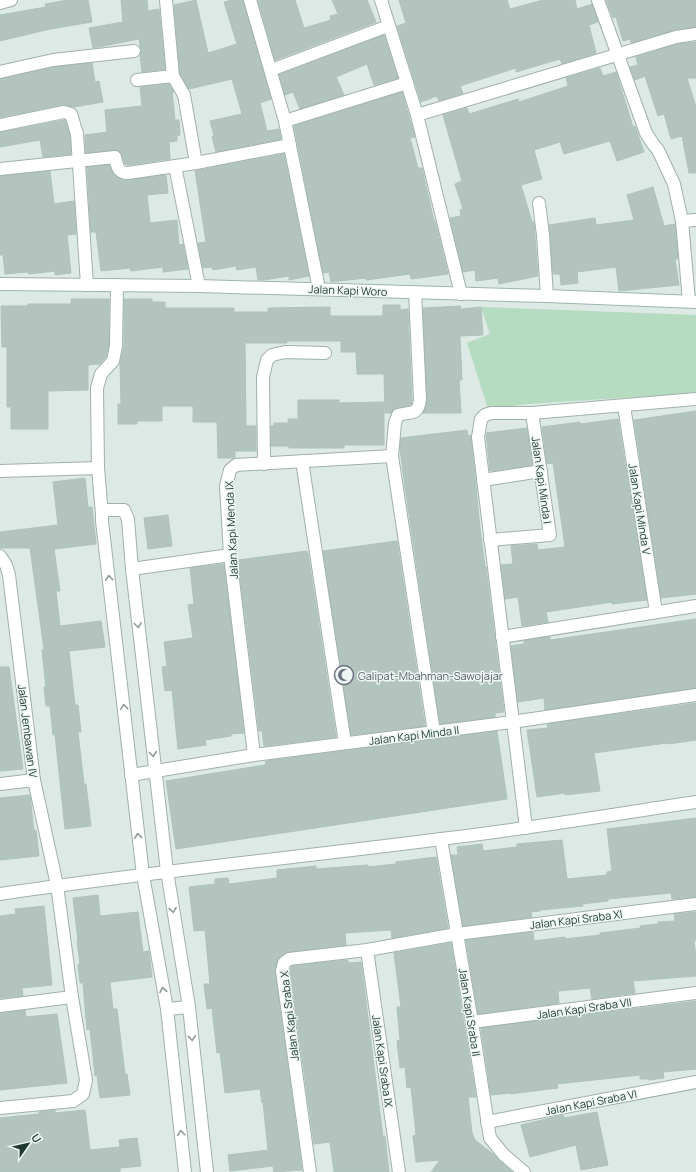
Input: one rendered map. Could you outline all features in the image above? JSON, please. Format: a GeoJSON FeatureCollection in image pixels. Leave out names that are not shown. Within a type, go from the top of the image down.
{"type":"FeatureCollection","features":[{"type":"Feature","properties":{"kind":"street"},"geometry":{"type":"LineString","coordinates":[[0,3],[11,0]]}},
{"type":"Feature","properties":{"kind":"street"},"geometry":{"type":"LineString","coordinates":[[166,0],[174,76],[184,95],[196,163]]}},
{"type":"Feature","properties":{"kind":"street"},"geometry":{"type":"LineString","coordinates":[[250,0],[286,121],[319,289]]}},
{"type":"Feature","properties":{"kind":"street"},"geometry":{"type":"LineString","coordinates":[[381,0],[417,115],[461,294]]}},
{"type":"Feature","properties":{"kind":"street"},"geometry":{"type":"LineString","coordinates":[[598,0],[646,133],[658,150],[674,184],[682,221],[692,301]]}},
{"type":"Feature","properties":{"kind":"street"},"geometry":{"type":"LineString","coordinates":[[271,70],[388,26]]}},
{"type":"Feature","properties":{"kind":"street"},"geometry":{"type":"LineString","coordinates":[[417,115],[676,37],[696,34]]}},
{"type":"Feature","properties":{"kind":"street"},"geometry":{"type":"LineString","coordinates":[[0,72],[52,60],[134,51]]}},
{"type":"Feature","properties":{"kind":"street"},"geometry":{"type":"LineString","coordinates":[[137,80],[174,76]]}},
{"type":"Feature","properties":{"kind":"street"},"geometry":{"type":"LineString","coordinates":[[286,121],[407,83]]}},
{"type":"Feature","properties":{"kind":"street"},"geometry":{"type":"LineString","coordinates":[[0,125],[64,112],[71,114],[77,134],[80,161],[87,285]]}},
{"type":"Feature","properties":{"kind":"street"},"geometry":{"type":"LineString","coordinates":[[0,169],[115,157],[118,168],[122,173],[196,163],[290,145]]}},
{"type":"Feature","properties":{"kind":"street"},"geometry":{"type":"LineString","coordinates":[[175,166],[199,286]]}},
{"type":"Feature","properties":{"kind":"street"},"geometry":{"type":"LineString","coordinates":[[539,203],[543,235],[547,296]]}},
{"type":"Feature","properties":{"kind":"street"},"geometry":{"type":"LineString","coordinates":[[682,221],[696,220]]}},
{"type":"Feature","properties":{"kind":"street","name":"Jalan Kapi Woro"},"geometry":{"type":"LineString","coordinates":[[0,284],[199,286],[692,301]]}},
{"type":"Feature","properties":{"kind":"street"},"geometry":{"type":"LineString","coordinates":[[117,285],[115,354],[113,361],[101,374],[97,388],[98,468],[143,875],[167,1009],[185,1172]]}},
{"type":"Feature","properties":{"kind":"street"},"geometry":{"type":"LineString","coordinates":[[415,292],[420,399],[419,408],[416,411],[398,415],[395,423],[392,456],[434,732]]}},
{"type":"Feature","properties":{"kind":"street"},"geometry":{"type":"LineString","coordinates":[[264,464],[263,377],[267,360],[272,355],[285,352],[325,353]]}},
{"type":"Feature","properties":{"kind":"street"},"geometry":{"type":"LineString","coordinates":[[526,828],[478,437],[480,419],[491,413],[532,413],[696,400]]}},
{"type":"Feature","properties":{"kind":"street","name":"Jalan Kapi Minda V"},"geometry":{"type":"LineString","coordinates":[[624,406],[656,612]]}},
{"type":"Feature","properties":{"kind":"street","name":"Jalan Kapi Minda I"},"geometry":{"type":"LineString","coordinates":[[490,540],[550,534],[532,413]]}},
{"type":"Feature","properties":{"kind":"street","name":"Jalan Kapi Menda IX"},"geometry":{"type":"LineString","coordinates":[[254,755],[230,555],[226,486],[230,470],[236,465],[392,456]]}},
{"type":"Feature","properties":{"kind":"street"},"geometry":{"type":"LineString","coordinates":[[302,461],[345,744]]}},
{"type":"Feature","properties":{"kind":"street"},"geometry":{"type":"LineString","coordinates":[[0,471],[98,468]]}},
{"type":"Feature","properties":{"kind":"street"},"geometry":{"type":"LineString","coordinates":[[483,480],[541,471]]}},
{"type":"Feature","properties":{"kind":"street"},"geometry":{"type":"LineString","coordinates":[[102,515],[106,510],[118,509],[124,510],[126,513],[167,871],[189,1007],[207,1172]]}},
{"type":"Feature","properties":{"kind":"street"},"geometry":{"type":"LineString","coordinates":[[132,569],[230,555]]}},
{"type":"Feature","properties":{"kind":"street","name":"Jalan Jembawan IV"},"geometry":{"type":"LineString","coordinates":[[0,556],[6,565],[9,575],[34,780],[57,885],[72,997],[86,1080],[83,1094],[73,1100],[0,1108]]}},
{"type":"Feature","properties":{"kind":"street"},"geometry":{"type":"LineString","coordinates":[[502,637],[696,606]]}},
{"type":"Feature","properties":{"kind":"street","name":"Jalan Kapi Minda II"},"geometry":{"type":"LineString","coordinates":[[131,775],[254,755],[512,722],[696,695]]}},
{"type":"Feature","properties":{"kind":"street"},"geometry":{"type":"LineString","coordinates":[[0,784],[34,780]]}},
{"type":"Feature","properties":{"kind":"street"},"geometry":{"type":"LineString","coordinates":[[0,894],[167,871],[441,840],[696,802]]}},
{"type":"Feature","properties":{"kind":"street","name":"Jalan Kapi Sraba II"},"geometry":{"type":"LineString","coordinates":[[441,840],[490,1138],[504,1155],[524,1172]]}},
{"type":"Feature","properties":{"kind":"street","name":"Jalan Kapi Sraba XI"},"geometry":{"type":"LineString","coordinates":[[457,934],[696,904]]}},
{"type":"Feature","properties":{"kind":"street","name":"Jalan Kapi Sraba X"},"geometry":{"type":"LineString","coordinates":[[310,1172],[282,971],[284,962],[289,959],[367,950],[457,934]]}},
{"type":"Feature","properties":{"kind":"street","name":"Jalan Kapi Sraba IX"},"geometry":{"type":"LineString","coordinates":[[367,950],[399,1172]]}},
{"type":"Feature","properties":{"kind":"street","name":"Jalan Kapi Sraba VII"},"geometry":{"type":"LineString","coordinates":[[472,1022],[696,993]]}},
{"type":"Feature","properties":{"kind":"street"},"geometry":{"type":"LineString","coordinates":[[0,1006],[72,997]]}},
{"type":"Feature","properties":{"kind":"street"},"geometry":{"type":"LineString","coordinates":[[167,1009],[189,1007]]}},
{"type":"Feature","properties":{"kind":"street","name":"Jalan Kapi Sraba VI"},"geometry":{"type":"LineString","coordinates":[[487,1122],[696,1082]]}},
{"type":"Feature","properties":{"kind":"green space"},"geometry":{"type":"Polygon","coordinates":[[[481,307],[696,315],[696,393],[528,404],[488,409],[467,343],[490,334],[481,307]]]}},
{"type":"Feature","properties":{"kind":"building"},"geometry":{"type":"Polygon","coordinates":[[[68,0],[88,0],[92,22],[50,29],[0,41],[0,15],[46,7],[45,4],[68,0]]]}},
{"type":"Feature","properties":{"kind":"building"},"geometry":{"type":"Polygon","coordinates":[[[121,0],[147,0],[148,11],[159,9],[165,69],[142,72],[139,39],[93,48],[89,28],[123,22],[121,0]]]}},
{"type":"Feature","properties":{"kind":"building"},"geometry":{"type":"Polygon","coordinates":[[[196,0],[208,53],[237,44],[224,2],[243,0],[271,99],[260,103],[267,131],[279,129],[281,139],[216,152],[210,121],[242,114],[232,79],[189,89],[180,74],[174,5],[196,0]]]}},
{"type":"Feature","properties":{"kind":"building"},"geometry":{"type":"Polygon","coordinates":[[[258,0],[295,0],[304,28],[331,20],[330,16],[338,14],[332,0],[367,0],[376,22],[275,60],[258,0]]]}},
{"type":"Feature","properties":{"kind":"building"},"geometry":{"type":"Polygon","coordinates":[[[399,0],[507,0],[510,9],[543,0],[575,0],[577,9],[592,4],[598,22],[589,25],[596,53],[562,64],[560,59],[516,72],[516,68],[460,86],[463,93],[439,101],[437,96],[421,102],[397,26],[406,23],[399,0]]]}},
{"type":"Feature","properties":{"kind":"building"},"geometry":{"type":"Polygon","coordinates":[[[606,0],[696,0],[696,27],[674,30],[631,43],[630,39],[623,41],[616,17],[613,18],[606,0]]]}},
{"type":"Feature","properties":{"kind":"building"},"geometry":{"type":"Polygon","coordinates":[[[384,35],[398,78],[374,85],[367,64],[336,77],[344,95],[300,109],[293,92],[285,95],[279,75],[384,35]]]}},
{"type":"Feature","properties":{"kind":"building"},"geometry":{"type":"Polygon","coordinates":[[[696,42],[696,78],[687,78],[696,107],[696,173],[689,173],[682,136],[671,139],[664,114],[658,116],[645,76],[635,80],[630,67],[638,65],[636,57],[678,44],[696,42]]]}},
{"type":"Feature","properties":{"kind":"building"},"geometry":{"type":"Polygon","coordinates":[[[92,63],[95,82],[99,81],[103,102],[74,107],[63,105],[0,117],[0,79],[54,67],[92,63]]]}},
{"type":"Feature","properties":{"kind":"building"},"geometry":{"type":"Polygon","coordinates":[[[600,68],[603,76],[616,72],[633,127],[635,126],[644,152],[617,161],[610,141],[564,154],[560,142],[534,150],[542,179],[521,185],[532,222],[534,222],[538,276],[499,284],[498,278],[476,281],[475,270],[463,272],[450,218],[461,216],[460,210],[463,209],[455,184],[462,181],[443,115],[467,108],[469,114],[518,99],[519,102],[568,86],[566,78],[600,68]]]}},
{"type":"Feature","properties":{"kind":"building"},"geometry":{"type":"Polygon","coordinates":[[[169,84],[174,92],[172,92],[175,120],[179,120],[180,135],[177,136],[177,141],[169,142],[170,159],[128,165],[125,164],[121,152],[117,150],[86,153],[85,135],[107,132],[105,110],[142,106],[140,87],[169,84]]]}},
{"type":"Feature","properties":{"kind":"building"},"geometry":{"type":"Polygon","coordinates":[[[402,92],[415,137],[410,138],[418,168],[422,168],[448,274],[411,279],[410,274],[366,280],[366,278],[331,282],[329,272],[323,273],[294,126],[402,92]]]}},
{"type":"Feature","properties":{"kind":"building"},"geometry":{"type":"Polygon","coordinates":[[[65,120],[70,135],[71,154],[43,157],[40,140],[0,147],[0,132],[65,120]]]}},
{"type":"Feature","properties":{"kind":"building"},"geometry":{"type":"Polygon","coordinates":[[[284,154],[309,276],[289,280],[289,276],[258,280],[256,267],[237,270],[236,266],[213,270],[212,267],[203,268],[198,243],[206,242],[195,171],[284,154]]]}},
{"type":"Feature","properties":{"kind":"building"},"geometry":{"type":"Polygon","coordinates":[[[109,165],[114,175],[124,180],[166,175],[168,193],[147,195],[150,223],[177,220],[179,245],[183,244],[188,269],[163,272],[163,267],[131,271],[130,268],[101,271],[96,232],[91,232],[87,167],[109,165]]]}},
{"type":"Feature","properties":{"kind":"building"},"geometry":{"type":"Polygon","coordinates":[[[50,171],[54,204],[74,201],[76,234],[67,235],[71,273],[55,275],[55,271],[29,274],[28,272],[5,274],[3,255],[0,255],[0,176],[50,171]]]}},
{"type":"Feature","properties":{"kind":"building"},"geometry":{"type":"Polygon","coordinates":[[[653,187],[664,226],[675,224],[678,259],[675,259],[679,285],[619,291],[616,267],[577,272],[578,283],[561,285],[560,274],[553,274],[549,225],[595,218],[596,225],[634,220],[627,195],[653,187]]]}},
{"type":"Feature","properties":{"kind":"building"},"geometry":{"type":"Polygon","coordinates":[[[71,299],[109,299],[109,345],[106,357],[100,364],[88,365],[88,390],[48,391],[48,429],[11,429],[11,407],[7,407],[7,347],[2,347],[1,306],[28,306],[28,304],[71,304],[71,299]]]}},
{"type":"Feature","properties":{"kind":"building"},"geometry":{"type":"Polygon","coordinates":[[[124,299],[152,299],[152,302],[165,302],[165,308],[234,308],[234,312],[268,312],[268,308],[330,307],[330,316],[383,316],[383,305],[400,305],[400,310],[408,309],[411,405],[396,408],[391,413],[385,413],[384,374],[357,374],[356,352],[341,352],[341,341],[245,343],[246,426],[256,426],[256,451],[235,451],[235,458],[218,458],[217,422],[193,422],[193,406],[162,406],[162,421],[137,421],[137,424],[118,424],[118,404],[121,404],[120,363],[124,346],[124,299]]]}},
{"type":"Feature","properties":{"kind":"building"},"geometry":{"type":"Polygon","coordinates":[[[460,306],[461,309],[481,307],[483,335],[460,336],[462,380],[459,380],[461,413],[423,413],[427,399],[423,308],[460,306]]]}},
{"type":"Feature","properties":{"kind":"building"},"geometry":{"type":"Polygon","coordinates":[[[298,400],[339,400],[339,403],[384,402],[384,445],[344,445],[344,448],[289,448],[289,446],[271,446],[271,426],[274,426],[274,423],[288,423],[288,419],[298,419],[298,400]]]}},
{"type":"Feature","properties":{"kind":"building"},"geometry":{"type":"Polygon","coordinates":[[[696,411],[696,594],[661,598],[634,420],[696,411]]]}},
{"type":"Feature","properties":{"kind":"building"},"geometry":{"type":"Polygon","coordinates":[[[618,419],[647,600],[612,604],[612,602],[546,612],[548,622],[522,626],[518,597],[505,599],[501,565],[513,564],[511,546],[537,544],[538,550],[565,547],[553,463],[547,464],[542,427],[618,419]]]}},
{"type":"Feature","properties":{"kind":"building"},"geometry":{"type":"Polygon","coordinates":[[[527,428],[532,465],[490,471],[486,433],[527,428]]]}},
{"type":"Feature","properties":{"kind":"building"},"geometry":{"type":"Polygon","coordinates":[[[467,430],[468,436],[471,435],[480,528],[504,712],[495,713],[495,717],[440,724],[405,487],[400,449],[401,438],[467,430]]]}},
{"type":"Feature","properties":{"kind":"building"},"geometry":{"type":"Polygon","coordinates":[[[85,478],[88,507],[92,507],[96,544],[54,549],[60,591],[56,591],[60,626],[101,621],[105,647],[69,651],[75,705],[78,705],[81,732],[78,732],[91,826],[65,829],[55,735],[53,735],[50,706],[46,706],[44,687],[46,687],[42,650],[44,649],[30,548],[0,548],[0,532],[58,525],[53,482],[85,478]]]}},
{"type":"Feature","properties":{"kind":"building"},"geometry":{"type":"Polygon","coordinates":[[[168,515],[172,546],[148,549],[144,518],[168,515]]]}},
{"type":"Feature","properties":{"kind":"building"},"geometry":{"type":"Polygon","coordinates":[[[397,541],[425,726],[351,735],[323,551],[397,541]]]}},
{"type":"Feature","properties":{"kind":"building"},"geometry":{"type":"Polygon","coordinates":[[[307,551],[336,737],[264,746],[262,731],[259,731],[238,560],[307,551]]]}},
{"type":"Feature","properties":{"kind":"building"},"geometry":{"type":"Polygon","coordinates":[[[224,564],[244,733],[231,734],[231,736],[205,740],[206,745],[178,749],[172,690],[165,691],[162,667],[167,666],[164,642],[193,638],[188,605],[194,604],[190,568],[224,564]]]}},
{"type":"Feature","properties":{"kind":"building"},"geometry":{"type":"Polygon","coordinates":[[[696,619],[696,688],[545,710],[544,698],[518,702],[511,646],[524,644],[524,641],[550,637],[550,640],[696,619]]]}},
{"type":"Feature","properties":{"kind":"building"},"geometry":{"type":"Polygon","coordinates":[[[0,667],[9,667],[23,769],[0,771],[0,667]]]}},
{"type":"Feature","properties":{"kind":"building"},"geometry":{"type":"Polygon","coordinates":[[[696,703],[696,740],[594,753],[600,791],[565,795],[565,793],[537,797],[527,730],[548,728],[547,724],[696,703]]]}},
{"type":"Feature","properties":{"kind":"building"},"geometry":{"type":"Polygon","coordinates":[[[497,731],[507,799],[176,849],[166,781],[265,765],[266,761],[497,731]]]}},
{"type":"Feature","properties":{"kind":"building"},"geometry":{"type":"Polygon","coordinates":[[[30,795],[34,831],[36,830],[39,856],[0,860],[0,798],[30,795]]]}},
{"type":"Feature","properties":{"kind":"building"},"geometry":{"type":"Polygon","coordinates":[[[696,818],[696,897],[672,899],[671,893],[608,899],[608,901],[582,904],[583,906],[531,912],[532,917],[463,926],[451,855],[458,855],[457,847],[482,844],[483,851],[517,847],[517,844],[562,840],[567,879],[607,875],[607,872],[612,871],[607,829],[696,818]]]}},
{"type":"Feature","properties":{"kind":"building"},"geometry":{"type":"Polygon","coordinates":[[[436,857],[448,928],[392,938],[391,930],[345,933],[346,945],[288,952],[277,961],[275,972],[302,1170],[274,1172],[273,1166],[230,1171],[228,1155],[268,1150],[263,1102],[262,1103],[260,1089],[225,1093],[220,1052],[217,1053],[212,1008],[207,1009],[204,984],[210,984],[205,930],[194,931],[189,887],[215,884],[215,879],[228,878],[229,884],[277,878],[277,870],[316,866],[316,869],[368,865],[368,867],[436,857]]]}},
{"type":"Feature","properties":{"kind":"building"},"geometry":{"type":"Polygon","coordinates":[[[98,895],[100,916],[138,912],[143,952],[149,951],[152,977],[110,982],[113,1009],[117,1009],[125,1074],[127,1074],[130,1095],[100,1098],[97,1075],[95,1076],[90,1029],[87,1030],[83,983],[80,983],[78,965],[80,964],[73,898],[98,895]]]}},
{"type":"Feature","properties":{"kind":"building"},"geometry":{"type":"Polygon","coordinates":[[[44,906],[52,985],[22,988],[23,996],[0,998],[0,916],[16,914],[15,909],[44,906]]]}},
{"type":"Feature","properties":{"kind":"building"},"geometry":{"type":"Polygon","coordinates":[[[696,912],[696,940],[694,941],[696,976],[633,981],[635,993],[592,999],[590,988],[558,991],[559,1003],[478,1014],[466,940],[533,932],[534,941],[600,935],[600,933],[641,928],[640,926],[658,924],[658,922],[675,921],[674,914],[696,912]]]}},
{"type":"Feature","properties":{"kind":"building"},"geometry":{"type":"Polygon","coordinates":[[[451,943],[476,1097],[468,1097],[472,1133],[475,1140],[512,1172],[431,1172],[440,1160],[416,1162],[413,1136],[416,1135],[411,1087],[407,1088],[405,1067],[400,1068],[397,1041],[400,1040],[397,1007],[401,1007],[394,953],[451,943]]]}},
{"type":"Feature","properties":{"kind":"building"},"geometry":{"type":"Polygon","coordinates":[[[348,960],[348,963],[361,962],[383,1137],[385,1136],[389,1172],[334,1172],[330,1142],[314,1144],[290,971],[292,966],[348,960]]]}},
{"type":"Feature","properties":{"kind":"building"},"geometry":{"type":"Polygon","coordinates":[[[696,1001],[696,1069],[663,1072],[664,1078],[649,1080],[640,1079],[640,1075],[557,1084],[558,1088],[491,1095],[481,1028],[696,1001]]]}},
{"type":"Feature","properties":{"kind":"building"},"geometry":{"type":"Polygon","coordinates":[[[25,1010],[26,1017],[57,1014],[67,1083],[0,1090],[0,1013],[25,1010]]]}},
{"type":"Feature","properties":{"kind":"building"},"geometry":{"type":"Polygon","coordinates":[[[55,1110],[55,1113],[85,1110],[90,1150],[120,1147],[119,1140],[137,1138],[141,1166],[120,1168],[120,1172],[0,1172],[0,1118],[39,1114],[39,1112],[55,1110]]]}},
{"type":"Feature","properties":{"kind":"building"},"geometry":{"type":"Polygon","coordinates":[[[597,1112],[608,1165],[581,1170],[576,1145],[530,1157],[521,1125],[563,1115],[564,1118],[597,1112]]]}},
{"type":"Feature","properties":{"kind":"place","name":"Galipat-Mbahman-Sawojajar"},"geometry":{"type":"Point","coordinates":[344,675]}}]}
